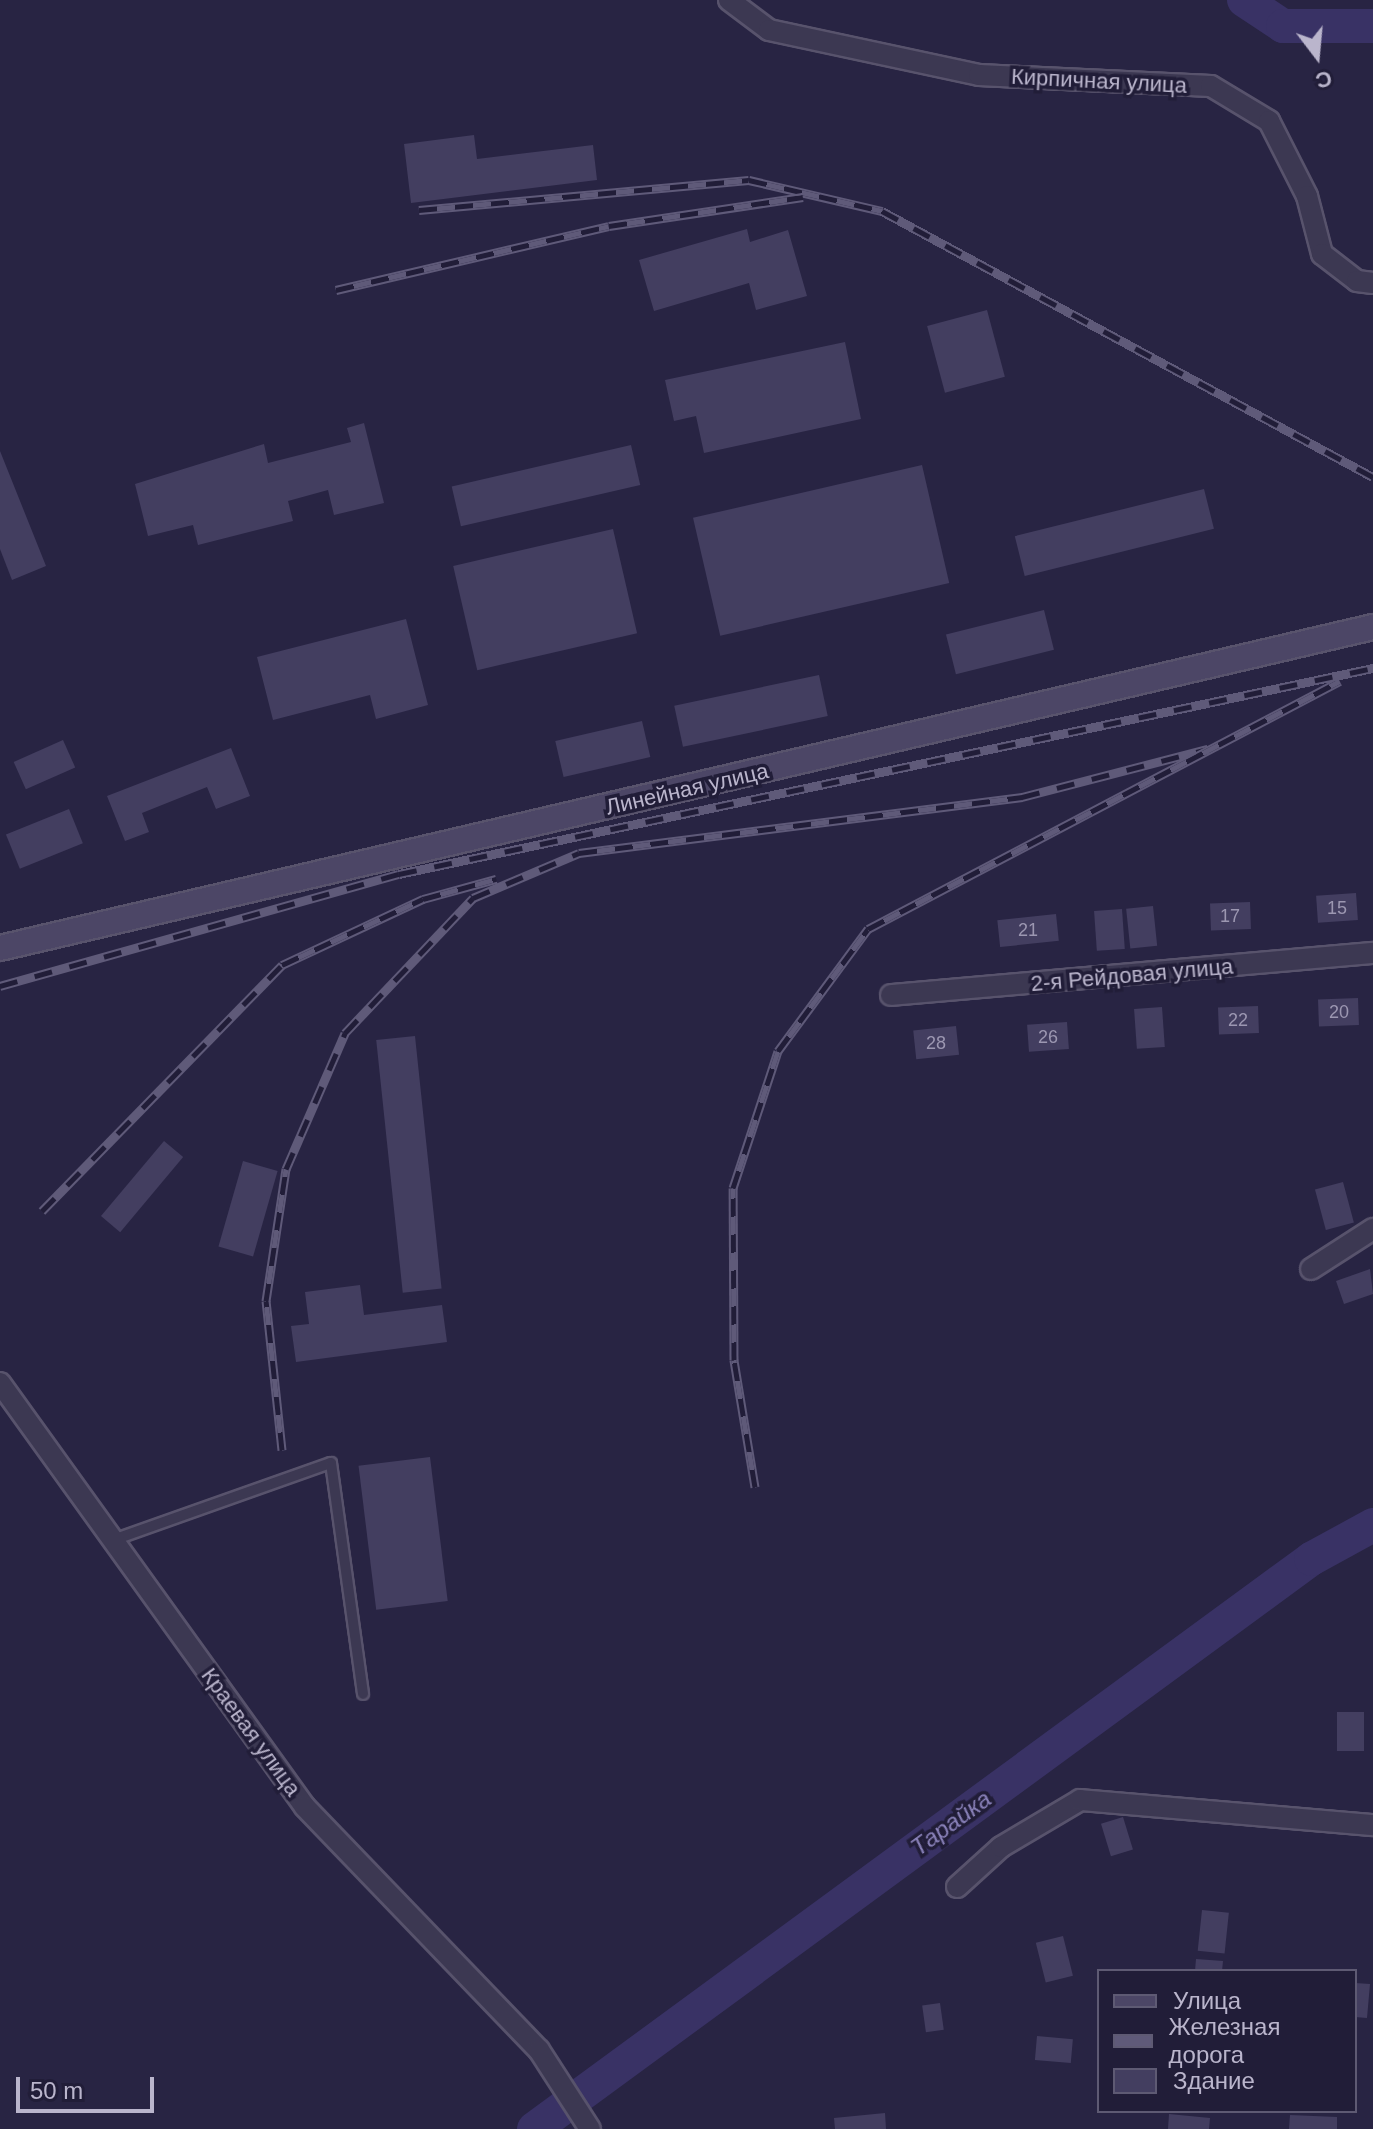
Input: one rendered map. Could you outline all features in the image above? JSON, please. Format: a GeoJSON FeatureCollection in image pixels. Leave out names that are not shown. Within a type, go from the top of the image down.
{"type":"FeatureCollection","features":[{"type":"Feature","properties":{"kind":"street","name":"Кирпичная улица"},"geometry":{"type":"LineString","coordinates":[[729,0],[769,30],[979,75],[1211,86],[1269,121],[1307,196],[1322,254],[1357,281],[1373,283]]}},
{"type":"Feature","properties":{"kind":"street","name":"Линейная улица"},"geometry":{"type":"LineString","coordinates":[[0,948],[1373,627]]}},
{"type":"Feature","properties":{"kind":"street","name":"2-я Рейдовая улица"},"geometry":{"type":"LineString","coordinates":[[891,995],[1373,953]]}},
{"type":"Feature","properties":{"kind":"street"},"geometry":{"type":"LineString","coordinates":[[1311,1269],[1373,1229]]}},
{"type":"Feature","properties":{"kind":"street","name":"Краевая улица"},"geometry":{"type":"LineString","coordinates":[[0,1383],[305,1807],[539,2050],[590,2129]]}},
{"type":"Feature","properties":{"kind":"street"},"geometry":{"type":"LineString","coordinates":[[957,1887],[1001,1847],[1080,1800],[1373,1825]]}},
{"type":"Feature","properties":{"kind":"lane"},"geometry":{"type":"LineString","coordinates":[[113,1540],[331,1463],[363,1694]]}},
{"type":"Feature","properties":{"kind":"building"},"geometry":{"type":"Polygon","coordinates":[[[474,135],[477,159],[593,145],[597,180],[411,203],[404,144],[474,135]]]}},
{"type":"Feature","properties":{"kind":"building"},"geometry":{"type":"Polygon","coordinates":[[[747,229],[750,242],[788,230],[807,296],[756,310],[749,283],[654,311],[639,260],[747,229]]]}},
{"type":"Feature","properties":{"kind":"building"},"geometry":{"type":"Polygon","coordinates":[[[987,310],[1005,377],[945,393],[927,326],[987,310]]]}},
{"type":"Feature","properties":{"kind":"building"},"geometry":{"type":"Polygon","coordinates":[[[845,342],[861,419],[704,453],[696,416],[674,421],[665,380],[845,342]]]}},
{"type":"Feature","properties":{"kind":"building"},"geometry":{"type":"Polygon","coordinates":[[[364,423],[384,503],[334,515],[328,490],[288,501],[293,521],[198,545],[193,525],[148,536],[135,484],[264,444],[268,463],[351,442],[347,428],[364,423]]]}},
{"type":"Feature","properties":{"kind":"building"},"geometry":{"type":"Polygon","coordinates":[[[631,445],[640,485],[461,526],[452,486],[631,445]]]}},
{"type":"Feature","properties":{"kind":"building"},"geometry":{"type":"Polygon","coordinates":[[[0,451],[46,566],[12,580],[0,549],[0,451]]]}},
{"type":"Feature","properties":{"kind":"building"},"geometry":{"type":"Polygon","coordinates":[[[922,465],[949,583],[720,636],[693,518],[922,465]]]}},
{"type":"Feature","properties":{"kind":"building"},"geometry":{"type":"Polygon","coordinates":[[[1204,489],[1214,529],[1025,576],[1015,536],[1204,489]]]}},
{"type":"Feature","properties":{"kind":"building"},"geometry":{"type":"Polygon","coordinates":[[[613,529],[637,633],[477,670],[453,566],[613,529]]]}},
{"type":"Feature","properties":{"kind":"building"},"geometry":{"type":"Polygon","coordinates":[[[1044,610],[1054,650],[956,674],[946,634],[1044,610]]]}},
{"type":"Feature","properties":{"kind":"building"},"geometry":{"type":"Polygon","coordinates":[[[406,619],[428,705],[376,719],[370,695],[273,720],[257,657],[406,619]]]}},
{"type":"Feature","properties":{"kind":"building"},"geometry":{"type":"Polygon","coordinates":[[[819,675],[828,716],[683,747],[674,706],[819,675]]]}},
{"type":"Feature","properties":{"kind":"building"},"geometry":{"type":"Polygon","coordinates":[[[642,721],[650,757],[564,777],[555,741],[642,721]]]}},
{"type":"Feature","properties":{"kind":"building"},"geometry":{"type":"Polygon","coordinates":[[[63,740],[75,767],[26,789],[14,762],[63,740]]]}},
{"type":"Feature","properties":{"kind":"building"},"geometry":{"type":"Polygon","coordinates":[[[231,748],[250,796],[216,809],[207,787],[142,813],[149,832],[125,841],[107,796],[231,748]]]}},
{"type":"Feature","properties":{"kind":"building"},"geometry":{"type":"Polygon","coordinates":[[[69,809],[83,843],[20,869],[6,834],[69,809]]]}},
{"type":"Feature","properties":{"kind":"building"},"geometry":{"type":"Polygon","coordinates":[[[1356,893],[1358,920],[1318,923],[1316,896],[1356,893]]]}},
{"type":"Feature","properties":{"kind":"building"},"geometry":{"type":"Polygon","coordinates":[[[1250,902],[1251,929],[1211,930],[1210,903],[1250,902]]]}},
{"type":"Feature","properties":{"kind":"building"},"geometry":{"type":"Polygon","coordinates":[[[1153,906],[1157,946],[1130,949],[1126,909],[1153,906]]]}},
{"type":"Feature","properties":{"kind":"building"},"geometry":{"type":"Polygon","coordinates":[[[1122,909],[1125,949],[1097,951],[1094,911],[1122,909]]]}},
{"type":"Feature","properties":{"kind":"building"},"geometry":{"type":"Polygon","coordinates":[[[1056,914],[1059,941],[1000,947],[997,920],[1056,914]]]}},
{"type":"Feature","properties":{"kind":"building"},"geometry":{"type":"Polygon","coordinates":[[[1358,998],[1359,1025],[1319,1026],[1318,999],[1358,998]]]}},
{"type":"Feature","properties":{"kind":"building"},"geometry":{"type":"Polygon","coordinates":[[[1258,1006],[1259,1033],[1219,1034],[1218,1007],[1258,1006]]]}},
{"type":"Feature","properties":{"kind":"building"},"geometry":{"type":"Polygon","coordinates":[[[1162,1007],[1165,1047],[1137,1049],[1134,1009],[1162,1007]]]}},
{"type":"Feature","properties":{"kind":"building"},"geometry":{"type":"Polygon","coordinates":[[[1067,1022],[1069,1049],[1029,1052],[1027,1025],[1067,1022]]]}},
{"type":"Feature","properties":{"kind":"building"},"geometry":{"type":"Polygon","coordinates":[[[956,1026],[959,1055],[916,1059],[913,1030],[956,1026]]]}},
{"type":"Feature","properties":{"kind":"building"},"geometry":{"type":"Polygon","coordinates":[[[415,1036],[442,1289],[403,1293],[376,1040],[415,1036]]]}},
{"type":"Feature","properties":{"kind":"building"},"geometry":{"type":"Polygon","coordinates":[[[164,1141],[183,1157],[120,1232],[101,1216],[164,1141]]]}},
{"type":"Feature","properties":{"kind":"building"},"geometry":{"type":"Polygon","coordinates":[[[243,1161],[278,1171],[253,1256],[218,1247],[243,1161]]]}},
{"type":"Feature","properties":{"kind":"building"},"geometry":{"type":"Polygon","coordinates":[[[1343,1182],[1354,1223],[1326,1230],[1315,1190],[1343,1182]]]}},
{"type":"Feature","properties":{"kind":"building"},"geometry":{"type":"Polygon","coordinates":[[[1370,1269],[1373,1294],[1344,1304],[1336,1281],[1370,1269]]]}},
{"type":"Feature","properties":{"kind":"building"},"geometry":{"type":"Polygon","coordinates":[[[360,1285],[364,1315],[442,1305],[447,1342],[296,1362],[291,1326],[309,1324],[305,1292],[360,1285]]]}},
{"type":"Feature","properties":{"kind":"building"},"geometry":{"type":"Polygon","coordinates":[[[430,1457],[448,1601],[376,1610],[359,1466],[430,1457]]]}},
{"type":"Feature","properties":{"kind":"building"},"geometry":{"type":"Polygon","coordinates":[[[1337,1712],[1364,1712],[1364,1751],[1337,1751],[1337,1712]]]}},
{"type":"Feature","properties":{"kind":"building"},"geometry":{"type":"Polygon","coordinates":[[[1123,1817],[1133,1850],[1111,1856],[1101,1824],[1123,1817]]]}},
{"type":"Feature","properties":{"kind":"building"},"geometry":{"type":"Polygon","coordinates":[[[1202,1910],[1229,1913],[1225,1954],[1198,1951],[1202,1910]]]}},
{"type":"Feature","properties":{"kind":"building"},"geometry":{"type":"Polygon","coordinates":[[[1063,1936],[1073,1976],[1046,1983],[1036,1943],[1063,1936]]]}},
{"type":"Feature","properties":{"kind":"building"},"geometry":{"type":"Polygon","coordinates":[[[1196,1959],[1223,1961],[1222,1969],[1195,1969],[1196,1959]]]}},
{"type":"Feature","properties":{"kind":"building"},"geometry":{"type":"Polygon","coordinates":[[[1357,1983],[1370,1984],[1367,2018],[1357,2017],[1357,1983]]]}},
{"type":"Feature","properties":{"kind":"building"},"geometry":{"type":"Polygon","coordinates":[[[940,2003],[944,2030],[926,2032],[922,2006],[940,2003]]]}},
{"type":"Feature","properties":{"kind":"building"},"geometry":{"type":"Polygon","coordinates":[[[1037,2036],[1073,2039],[1071,2063],[1035,2060],[1037,2036]]]}},
{"type":"Feature","properties":{"kind":"building"},"geometry":{"type":"Polygon","coordinates":[[[885,2113],[886,2129],[835,2129],[834,2118],[885,2113]]]}},
{"type":"Feature","properties":{"kind":"building"},"geometry":{"type":"Polygon","coordinates":[[[1169,2114],[1210,2118],[1209,2129],[1168,2129],[1169,2114]]]}},
{"type":"Feature","properties":{"kind":"building"},"geometry":{"type":"Polygon","coordinates":[[[1290,2115],[1337,2117],[1337,2129],[1289,2129],[1290,2115]]]}},
{"type":"Feature","properties":{"kind":"waterway"},"geometry":{"type":"LineString","coordinates":[[1244,0],[1283,26],[1373,26]]}},
{"type":"Feature","properties":{"kind":"waterway","name":"Тарайка"},"geometry":{"type":"LineString","coordinates":[[534,2129],[1311,1559],[1373,1525]]}},
{"type":"Feature","properties":{"kind":"railway"},"geometry":{"type":"LineString","coordinates":[[419,210],[749,180],[882,211],[1373,477]]}},
{"type":"Feature","properties":{"kind":"railway"},"geometry":{"type":"LineString","coordinates":[[336,290],[609,226],[803,197]]}},
{"type":"Feature","properties":{"kind":"railway"},"geometry":{"type":"LineString","coordinates":[[0,986],[399,874],[1373,668]]}},
{"type":"Feature","properties":{"kind":"railway"},"geometry":{"type":"LineString","coordinates":[[755,1487],[734,1360],[733,1188],[778,1051],[868,929],[1340,681]]}},
{"type":"Feature","properties":{"kind":"railway"},"geometry":{"type":"LineString","coordinates":[[282,1450],[266,1301],[286,1169],[345,1033],[473,898],[579,853],[1022,797],[1208,749]]}},
{"type":"Feature","properties":{"kind":"railway"},"geometry":{"type":"LineString","coordinates":[[42,1211],[282,965],[423,899],[496,879]]}}]}
